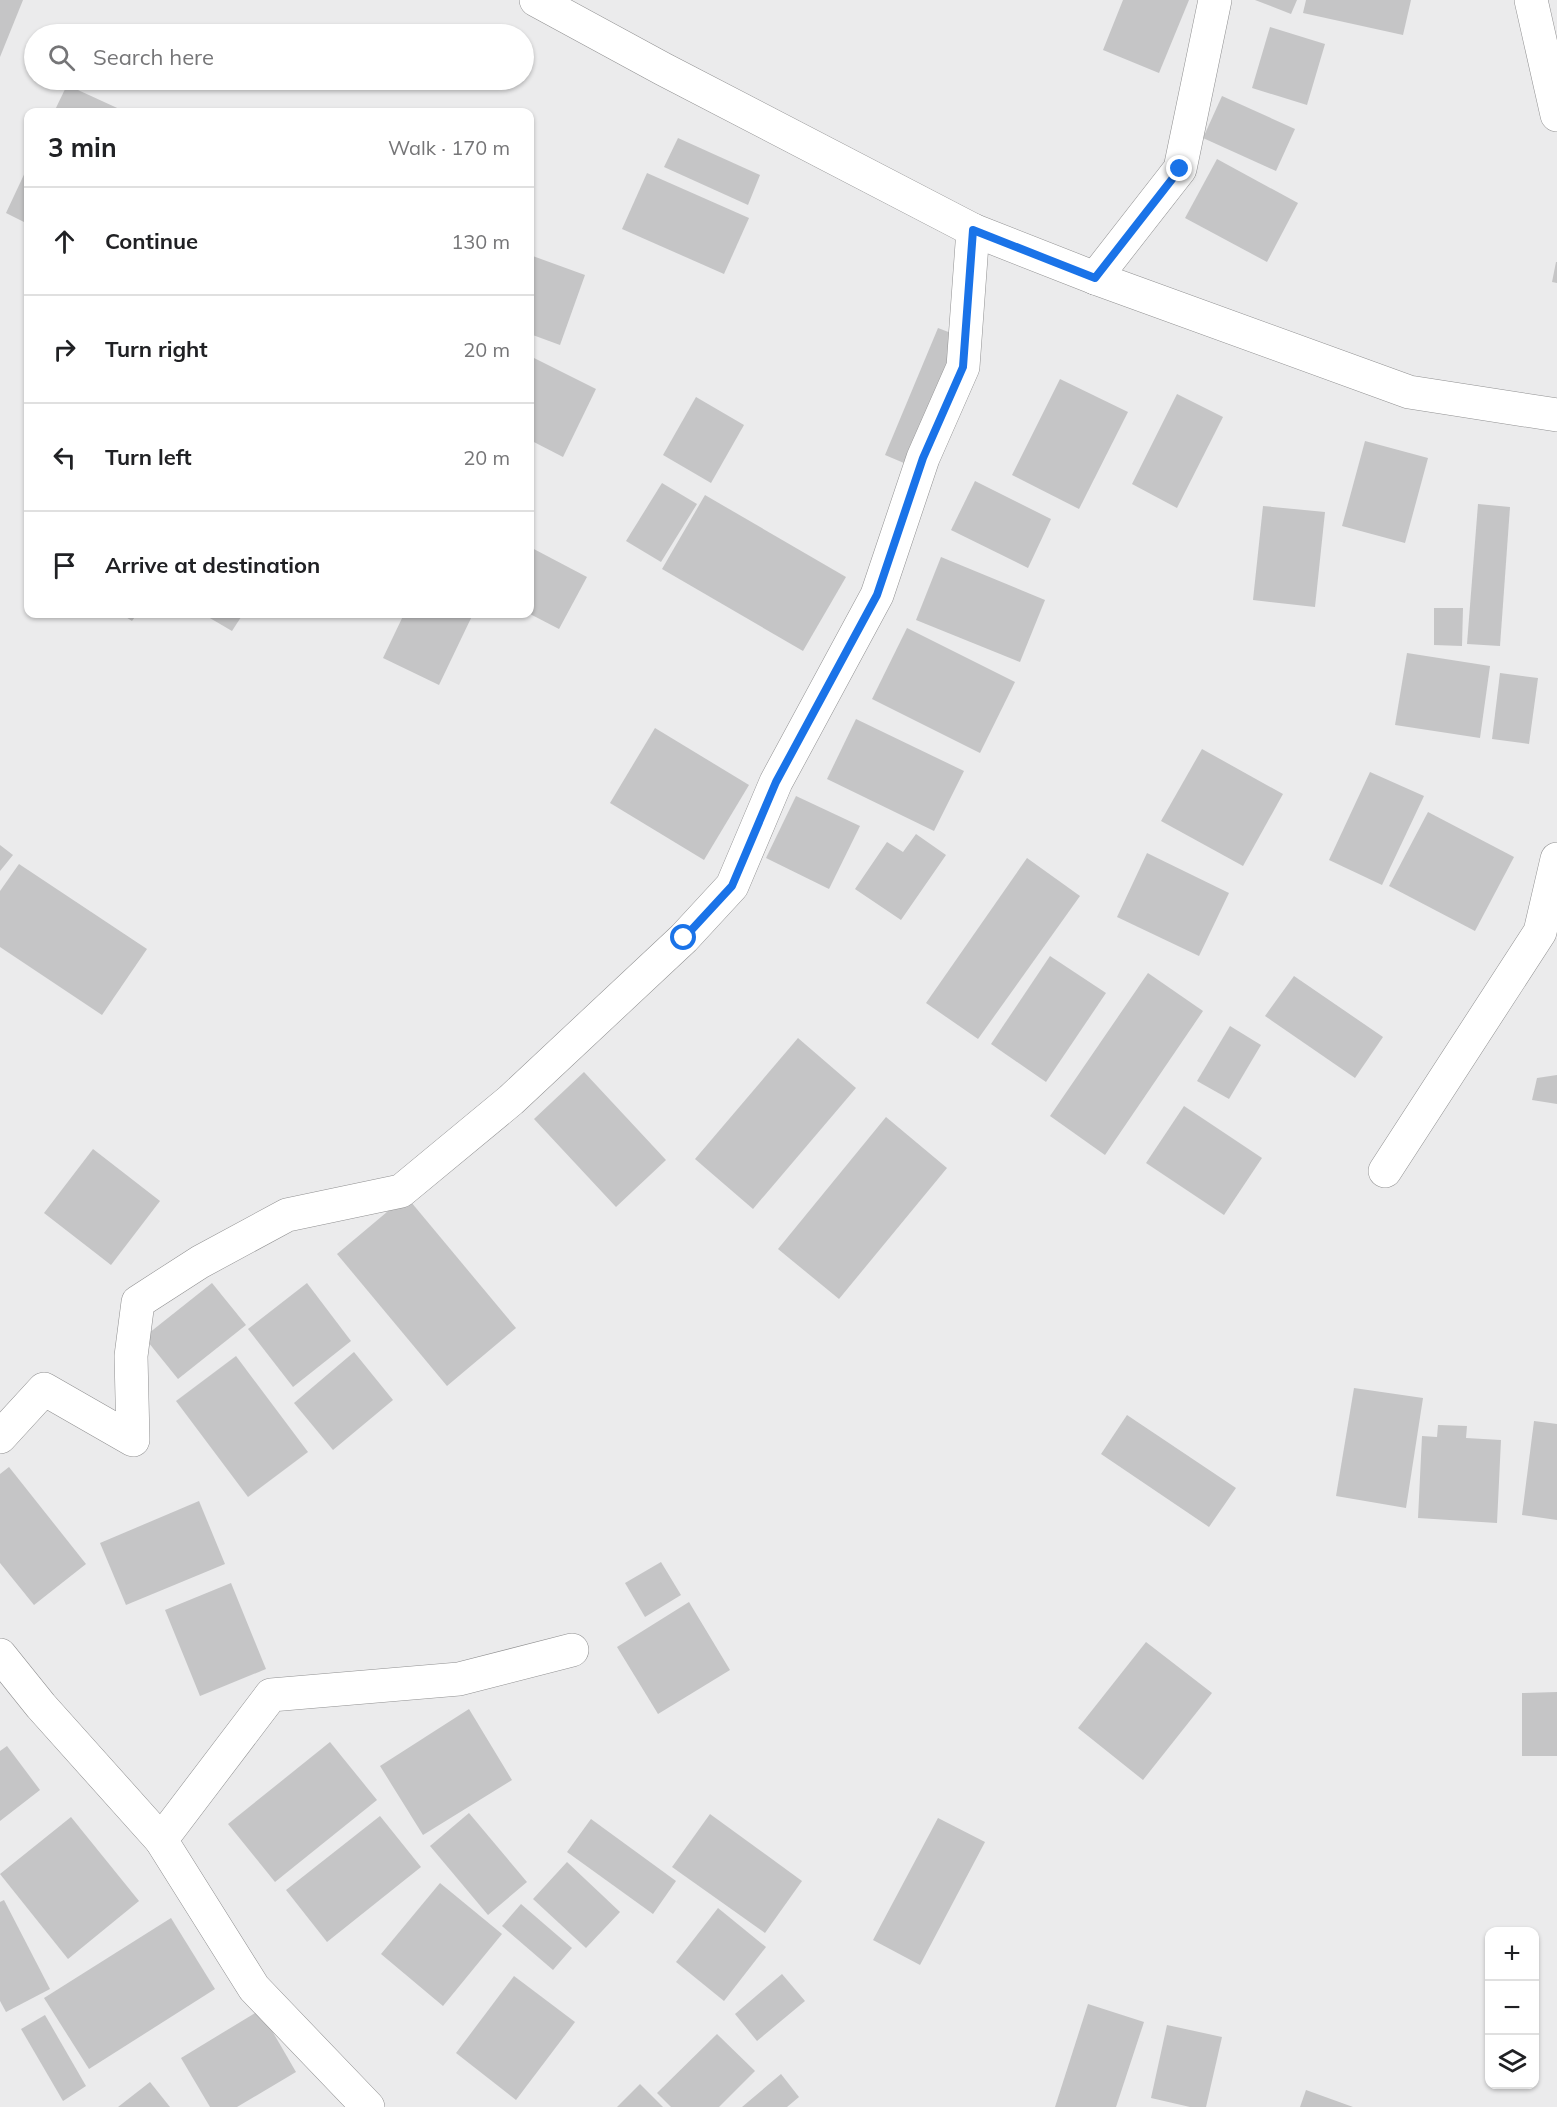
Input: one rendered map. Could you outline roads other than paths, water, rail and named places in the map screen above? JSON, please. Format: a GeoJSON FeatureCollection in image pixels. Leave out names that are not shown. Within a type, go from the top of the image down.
{"type":"FeatureCollection","features":[{"type":"Feature","properties":{"kind":"street"},"geometry":{"type":"LineString","coordinates":[[536,0],[663,69],[973,230],[1095,278],[1409,392],[1557,415]]}},
{"type":"Feature","properties":{"kind":"street"},"geometry":{"type":"LineString","coordinates":[[1095,278],[1180,169],[1215,0]]}},
{"type":"Feature","properties":{"kind":"street"},"geometry":{"type":"LineString","coordinates":[[1531,0],[1557,115]]}},
{"type":"Feature","properties":{"kind":"street"},"geometry":{"type":"LineString","coordinates":[[0,1437],[44,1389],[133,1440],[131,1356],[138,1302],[200,1262],[287,1215],[401,1191],[511,1100],[684,938],[732,886],[776,782],[877,595],[923,458],[963,367],[973,230]]}},
{"type":"Feature","properties":{"kind":"street"},"geometry":{"type":"LineString","coordinates":[[1384,1171],[1540,932],[1557,859]]}},
{"type":"Feature","properties":{"kind":"street"},"geometry":{"type":"LineString","coordinates":[[161,1840],[271,1695],[459,1679],[573,1650]]}},
{"type":"Feature","properties":{"kind":"street"},"geometry":{"type":"LineString","coordinates":[[0,1655],[41,1706],[161,1840],[254,1988],[368,2107]]}}]}
